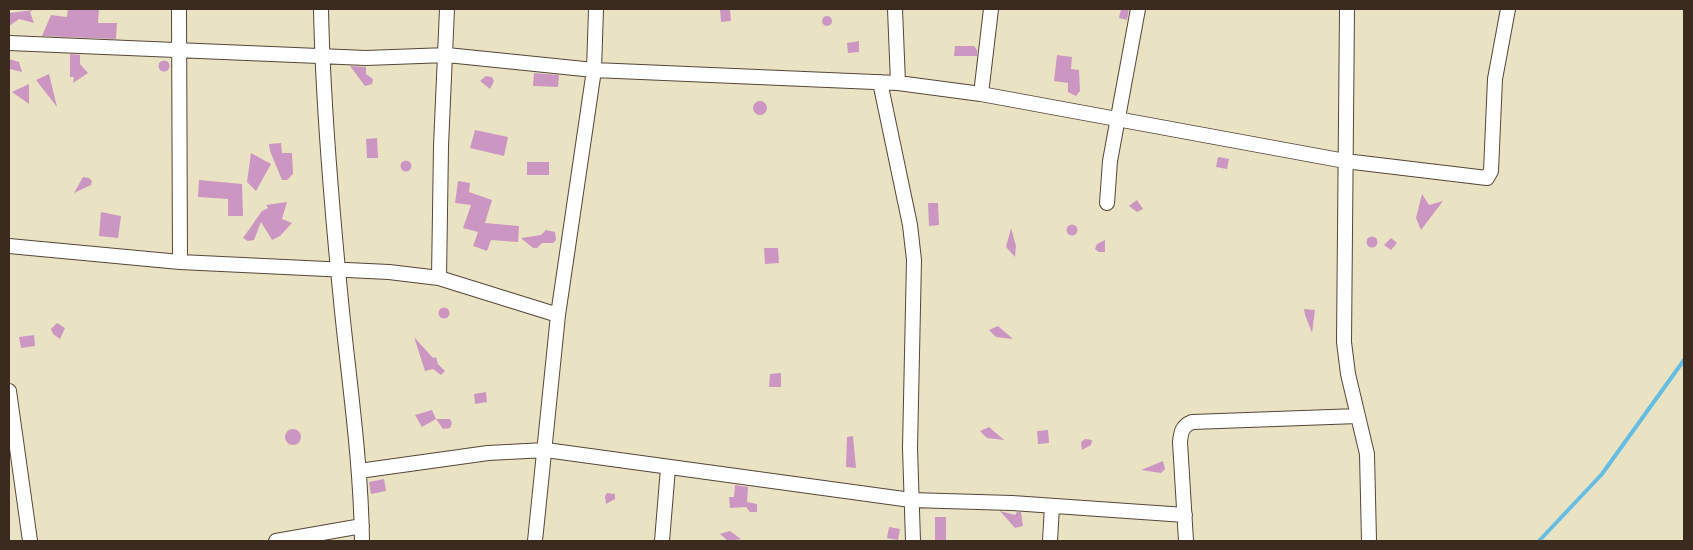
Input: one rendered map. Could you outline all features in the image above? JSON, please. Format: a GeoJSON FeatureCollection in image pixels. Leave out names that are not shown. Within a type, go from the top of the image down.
{"type":"FeatureCollection","features":[{"type":"Feature","properties":{"kind":"street"},"geometry":{"type":"LineString","coordinates":[[179,9],[181,50],[180,262]]}},
{"type":"Feature","properties":{"kind":"street"},"geometry":{"type":"LineString","coordinates":[[321,9],[322,55],[338,270],[359,470],[362,541]]}},
{"type":"Feature","properties":{"kind":"street"},"geometry":{"type":"LineString","coordinates":[[439,278],[447,9]]}},
{"type":"Feature","properties":{"kind":"street"},"geometry":{"type":"LineString","coordinates":[[535,541],[546,450],[558,315],[594,70],[596,9]]}},
{"type":"Feature","properties":{"kind":"street"},"geometry":{"type":"LineString","coordinates":[[895,9],[898,83]]}},
{"type":"Feature","properties":{"kind":"street"},"geometry":{"type":"LineString","coordinates":[[981,94],[991,9]]}},
{"type":"Feature","properties":{"kind":"street"},"geometry":{"type":"LineString","coordinates":[[1107,203],[1110,161],[1138,9]]}},
{"type":"Feature","properties":{"kind":"street"},"geometry":{"type":"LineString","coordinates":[[1347,9],[1344,342],[1348,374],[1367,454],[1369,541]]}},
{"type":"Feature","properties":{"kind":"street"},"geometry":{"type":"LineString","coordinates":[[9,43],[366,58],[447,55],[594,70],[898,83],[981,94],[1345,161],[1481,178],[1490,176],[1495,79],[1508,9]]}},
{"type":"Feature","properties":{"kind":"street"},"geometry":{"type":"LineString","coordinates":[[880,82],[910,225],[914,260],[910,431],[913,541]]}},
{"type":"Feature","properties":{"kind":"street"},"geometry":{"type":"LineString","coordinates":[[9,246],[180,262],[388,272],[439,278],[558,315]]}},
{"type":"Feature","properties":{"kind":"street"},"geometry":{"type":"LineString","coordinates":[[9,391],[30,541]]}},
{"type":"Feature","properties":{"kind":"street"},"geometry":{"type":"LineString","coordinates":[[1186,541],[1180,442],[1182,429],[1186,425],[1192,422],[1358,416]]}},
{"type":"Feature","properties":{"kind":"street"},"geometry":{"type":"LineString","coordinates":[[359,470],[488,453],[546,450],[911,500],[1052,506],[1185,515]]}},
{"type":"Feature","properties":{"kind":"street"},"geometry":{"type":"LineString","coordinates":[[662,541],[668,468]]}},
{"type":"Feature","properties":{"kind":"street"},"geometry":{"type":"LineString","coordinates":[[1050,541],[1052,506]]}},
{"type":"Feature","properties":{"kind":"street"},"geometry":{"type":"LineString","coordinates":[[276,541],[362,526]]}},
{"type":"Feature","properties":{"kind":"building"},"geometry":{"type":"Polygon","coordinates":[[[68,9],[99,9],[98,23],[117,23],[116,39],[42,36],[51,15],[67,17],[68,9]]]}},
{"type":"Feature","properties":{"kind":"building"},"geometry":{"type":"Polygon","coordinates":[[[720,9],[730,9],[731,21],[721,22],[720,9]]]}},
{"type":"Feature","properties":{"kind":"building"},"geometry":{"type":"Polygon","coordinates":[[[1121,9],[1129,9],[1127,20],[1119,18],[1121,9]]]}},
{"type":"Feature","properties":{"kind":"building"},"geometry":{"type":"Polygon","coordinates":[[[33,10],[30,12],[34,23],[19,19],[9,26],[9,13],[33,10]]]}},
{"type":"Feature","properties":{"kind":"building"},"geometry":{"type":"Polygon","coordinates":[[[825,16],[829,16],[832,21],[831,25],[825,26],[822,23],[822,19],[825,16]]]}},
{"type":"Feature","properties":{"kind":"building"},"geometry":{"type":"Polygon","coordinates":[[[859,41],[859,52],[848,53],[847,43],[859,41]]]}},
{"type":"Feature","properties":{"kind":"building"},"geometry":{"type":"Polygon","coordinates":[[[955,46],[974,46],[977,50],[977,56],[954,56],[955,46]]]}},
{"type":"Feature","properties":{"kind":"building"},"geometry":{"type":"Polygon","coordinates":[[[70,54],[80,55],[80,64],[88,73],[73,83],[74,77],[70,77],[70,54]]]}},
{"type":"Feature","properties":{"kind":"building"},"geometry":{"type":"Polygon","coordinates":[[[1057,55],[1072,57],[1071,69],[1079,70],[1080,91],[1076,96],[1068,92],[1068,83],[1054,81],[1057,55]]]}},
{"type":"Feature","properties":{"kind":"building"},"geometry":{"type":"Polygon","coordinates":[[[9,59],[19,62],[22,72],[10,69],[9,59]]]}},
{"type":"Feature","properties":{"kind":"building"},"geometry":{"type":"Polygon","coordinates":[[[162,61],[166,61],[169,66],[168,70],[162,71],[159,68],[159,64],[162,61]]]}},
{"type":"Feature","properties":{"kind":"building"},"geometry":{"type":"Polygon","coordinates":[[[350,66],[366,67],[366,74],[373,79],[372,84],[365,86],[350,66]]]}},
{"type":"Feature","properties":{"kind":"building"},"geometry":{"type":"Polygon","coordinates":[[[534,73],[559,75],[558,87],[533,86],[534,73]]]}},
{"type":"Feature","properties":{"kind":"building"},"geometry":{"type":"Polygon","coordinates":[[[49,74],[57,107],[36,80],[49,74]]]}},
{"type":"Feature","properties":{"kind":"building"},"geometry":{"type":"Polygon","coordinates":[[[486,76],[492,77],[494,81],[490,89],[480,81],[486,76]]]}},
{"type":"Feature","properties":{"kind":"building"},"geometry":{"type":"Polygon","coordinates":[[[29,84],[29,104],[12,92],[29,84]]]}},
{"type":"Feature","properties":{"kind":"building"},"geometry":{"type":"Polygon","coordinates":[[[760,101],[765,103],[767,108],[765,113],[760,115],[755,113],[753,108],[755,103],[760,101]]]}},
{"type":"Feature","properties":{"kind":"building"},"geometry":{"type":"Polygon","coordinates":[[[475,130],[508,137],[504,156],[470,148],[475,130]]]}},
{"type":"Feature","properties":{"kind":"building"},"geometry":{"type":"Polygon","coordinates":[[[377,138],[378,158],[367,158],[366,139],[377,138]]]}},
{"type":"Feature","properties":{"kind":"building"},"geometry":{"type":"Polygon","coordinates":[[[281,143],[282,153],[292,153],[293,174],[287,180],[282,180],[270,151],[269,144],[281,143]]]}},
{"type":"Feature","properties":{"kind":"building"},"geometry":{"type":"Polygon","coordinates":[[[251,153],[271,164],[256,191],[247,182],[251,153]]]}},
{"type":"Feature","properties":{"kind":"building"},"geometry":{"type":"Polygon","coordinates":[[[1218,157],[1229,159],[1227,169],[1216,167],[1218,157]]]}},
{"type":"Feature","properties":{"kind":"building"},"geometry":{"type":"Polygon","coordinates":[[[406,160],[412,166],[406,172],[400,166],[406,160]]]}},
{"type":"Feature","properties":{"kind":"building"},"geometry":{"type":"Polygon","coordinates":[[[527,162],[549,162],[549,175],[527,175],[527,162]]]}},
{"type":"Feature","properties":{"kind":"building"},"geometry":{"type":"Polygon","coordinates":[[[83,177],[89,178],[92,181],[91,185],[74,193],[83,177]]]}},
{"type":"Feature","properties":{"kind":"building"},"geometry":{"type":"Polygon","coordinates":[[[199,180],[242,184],[243,216],[228,216],[228,199],[198,197],[199,180]]]}},
{"type":"Feature","properties":{"kind":"building"},"geometry":{"type":"Polygon","coordinates":[[[458,181],[470,183],[469,192],[492,200],[485,223],[519,226],[518,242],[491,240],[487,251],[473,246],[478,232],[463,228],[471,205],[455,203],[458,181]]]}},
{"type":"Feature","properties":{"kind":"building"},"geometry":{"type":"Polygon","coordinates":[[[1422,194],[1429,205],[1443,201],[1421,230],[1416,218],[1422,194]]]}},
{"type":"Feature","properties":{"kind":"building"},"geometry":{"type":"Polygon","coordinates":[[[1137,200],[1143,209],[1137,212],[1129,206],[1137,200]]]}},
{"type":"Feature","properties":{"kind":"building"},"geometry":{"type":"Polygon","coordinates":[[[287,202],[282,219],[292,223],[280,236],[272,240],[261,222],[254,240],[248,241],[243,238],[262,211],[268,208],[266,205],[287,202]]]}},
{"type":"Feature","properties":{"kind":"building"},"geometry":{"type":"Polygon","coordinates":[[[928,203],[938,203],[939,225],[929,226],[928,203]]]}},
{"type":"Feature","properties":{"kind":"building"},"geometry":{"type":"Polygon","coordinates":[[[101,212],[121,216],[118,238],[99,236],[101,212]]]}},
{"type":"Feature","properties":{"kind":"building"},"geometry":{"type":"Polygon","coordinates":[[[1072,224],[1078,230],[1072,236],[1066,230],[1072,224]]]}},
{"type":"Feature","properties":{"kind":"building"},"geometry":{"type":"Polygon","coordinates":[[[1011,228],[1016,246],[1015,257],[1006,247],[1011,228]]]}},
{"type":"Feature","properties":{"kind":"building"},"geometry":{"type":"Polygon","coordinates":[[[546,230],[555,232],[556,240],[553,243],[542,243],[537,248],[533,248],[521,238],[541,235],[546,230]]]}},
{"type":"Feature","properties":{"kind":"building"},"geometry":{"type":"Polygon","coordinates":[[[1370,237],[1374,237],[1377,242],[1376,246],[1370,247],[1367,244],[1367,240],[1370,237]]]}},
{"type":"Feature","properties":{"kind":"building"},"geometry":{"type":"Polygon","coordinates":[[[1391,238],[1397,243],[1391,250],[1384,245],[1391,238]]]}},
{"type":"Feature","properties":{"kind":"building"},"geometry":{"type":"Polygon","coordinates":[[[1105,240],[1105,252],[1099,252],[1095,249],[1097,244],[1105,240]]]}},
{"type":"Feature","properties":{"kind":"building"},"geometry":{"type":"Polygon","coordinates":[[[764,248],[778,248],[779,263],[765,264],[764,248]]]}},
{"type":"Feature","properties":{"kind":"building"},"geometry":{"type":"Polygon","coordinates":[[[444,307],[450,313],[444,319],[438,313],[444,307]]]}},
{"type":"Feature","properties":{"kind":"building"},"geometry":{"type":"Polygon","coordinates":[[[1304,309],[1315,310],[1312,333],[1305,315],[1304,309]]]}},
{"type":"Feature","properties":{"kind":"building"},"geometry":{"type":"Polygon","coordinates":[[[57,323],[65,328],[60,339],[53,334],[51,329],[57,323]]]}},
{"type":"Feature","properties":{"kind":"building"},"geometry":{"type":"Polygon","coordinates":[[[998,326],[1013,339],[996,337],[989,330],[998,326]]]}},
{"type":"Feature","properties":{"kind":"building"},"geometry":{"type":"Polygon","coordinates":[[[34,335],[35,346],[21,348],[19,337],[34,335]]]}},
{"type":"Feature","properties":{"kind":"building"},"geometry":{"type":"Polygon","coordinates":[[[414,337],[433,358],[436,357],[438,364],[445,371],[441,375],[433,369],[425,371],[414,337]]]}},
{"type":"Feature","properties":{"kind":"building"},"geometry":{"type":"Polygon","coordinates":[[[781,373],[781,387],[769,387],[770,374],[781,373]]]}},
{"type":"Feature","properties":{"kind":"building"},"geometry":{"type":"Polygon","coordinates":[[[486,392],[487,402],[475,404],[474,394],[486,392]]]}},
{"type":"Feature","properties":{"kind":"building"},"geometry":{"type":"Polygon","coordinates":[[[432,410],[436,419],[422,427],[415,415],[432,410]]]}},
{"type":"Feature","properties":{"kind":"building"},"geometry":{"type":"Polygon","coordinates":[[[436,419],[450,419],[452,423],[450,428],[443,429],[436,419]]]}},
{"type":"Feature","properties":{"kind":"building"},"geometry":{"type":"Polygon","coordinates":[[[989,427],[1004,440],[987,438],[980,431],[989,427]]]}},
{"type":"Feature","properties":{"kind":"building"},"geometry":{"type":"Polygon","coordinates":[[[293,429],[299,431],[301,437],[299,443],[293,445],[287,443],[285,437],[287,431],[293,429]]]}},
{"type":"Feature","properties":{"kind":"building"},"geometry":{"type":"Polygon","coordinates":[[[1048,430],[1049,443],[1038,444],[1037,431],[1048,430]]]}},
{"type":"Feature","properties":{"kind":"building"},"geometry":{"type":"Polygon","coordinates":[[[853,436],[856,468],[846,467],[847,437],[853,436]]]}},
{"type":"Feature","properties":{"kind":"building"},"geometry":{"type":"Polygon","coordinates":[[[1085,439],[1092,440],[1091,445],[1082,450],[1081,442],[1085,439]]]}},
{"type":"Feature","properties":{"kind":"building"},"geometry":{"type":"Polygon","coordinates":[[[1163,461],[1165,469],[1161,473],[1141,470],[1163,461]]]}},
{"type":"Feature","properties":{"kind":"building"},"geometry":{"type":"Polygon","coordinates":[[[384,479],[386,491],[371,494],[369,482],[384,479]]]}},
{"type":"Feature","properties":{"kind":"building"},"geometry":{"type":"Polygon","coordinates":[[[735,485],[748,487],[747,502],[757,504],[757,512],[750,512],[746,507],[730,508],[729,497],[734,497],[735,485]]]}},
{"type":"Feature","properties":{"kind":"building"},"geometry":{"type":"Polygon","coordinates":[[[607,493],[615,494],[615,499],[606,504],[605,496],[607,493]]]}},
{"type":"Feature","properties":{"kind":"building"},"geometry":{"type":"Polygon","coordinates":[[[1000,511],[1015,515],[1017,512],[1021,512],[1023,526],[1015,528],[1000,511]]]}},
{"type":"Feature","properties":{"kind":"building"},"geometry":{"type":"Polygon","coordinates":[[[935,517],[946,517],[946,541],[935,541],[935,517]]]}},
{"type":"Feature","properties":{"kind":"building"},"geometry":{"type":"Polygon","coordinates":[[[889,527],[900,529],[898,540],[887,538],[889,527]]]}},
{"type":"Feature","properties":{"kind":"building"},"geometry":{"type":"Polygon","coordinates":[[[730,531],[741,539],[728,541],[720,534],[730,531]]]}},
{"type":"Feature","properties":{"kind":"waterway"},"geometry":{"type":"LineString","coordinates":[[1539,541],[1602,474],[1684,360]]}}]}
